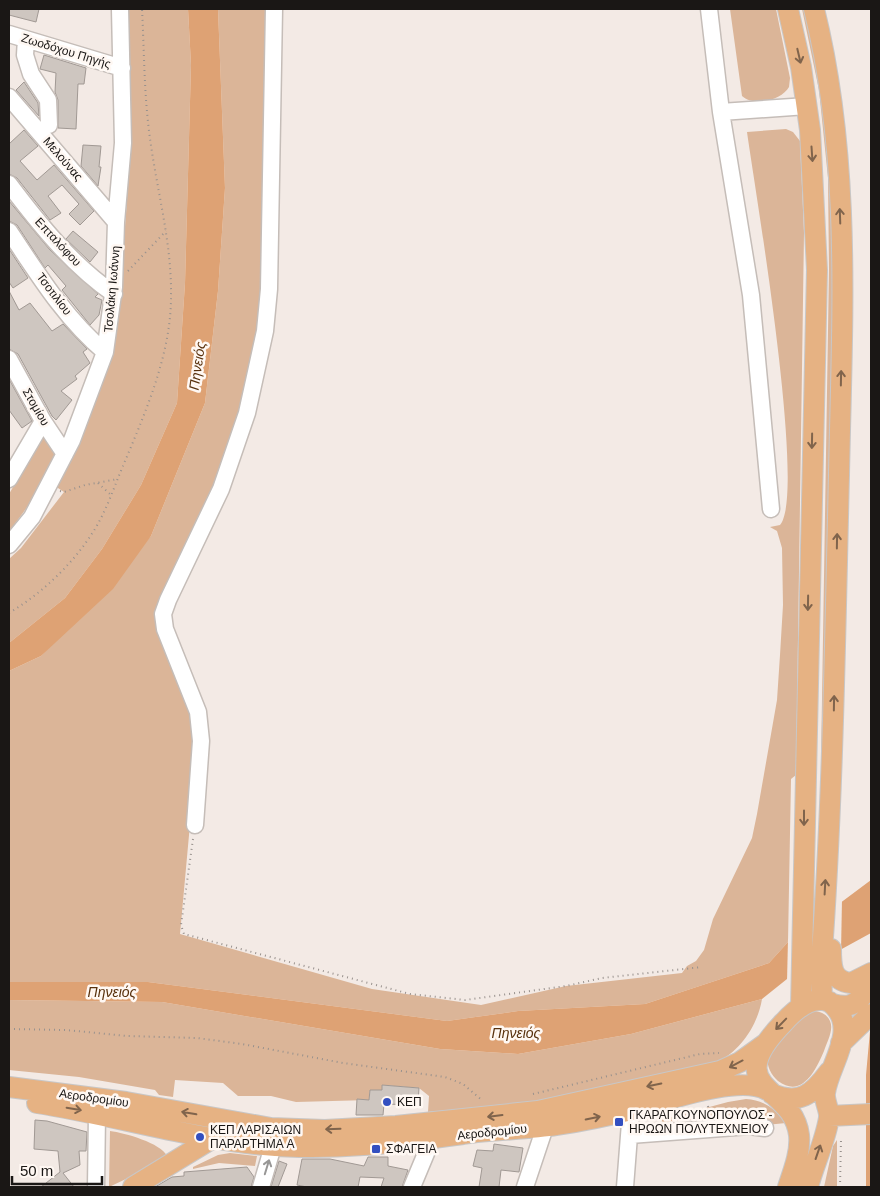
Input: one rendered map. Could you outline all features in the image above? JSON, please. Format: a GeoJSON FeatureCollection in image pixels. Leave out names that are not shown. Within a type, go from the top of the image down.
{"type":"FeatureCollection","features":[{"type":"Feature","properties":{"kind":"main road"},"geometry":{"type":"LineString","coordinates":[[788,9],[807,106],[812,151],[816,270],[804,769],[801,1007]]}},
{"type":"Feature","properties":{"kind":"main road"},"geometry":{"type":"LineString","coordinates":[[814,9],[822,42],[834,119],[842,294],[832,752],[823,927],[827,1002],[842,1019],[847,1038]]}},
{"type":"Feature","properties":{"kind":"main road"},"geometry":{"type":"LineString","coordinates":[[826,969],[841,980],[862,985]]}},
{"type":"Feature","properties":{"kind":"main road"},"geometry":{"type":"LineString","coordinates":[[788,1187],[799,1138],[794,1122],[784,1107],[761,1082],[757,1066],[765,1044],[789,1016],[801,1007],[827,1002],[844,1007],[853,1005],[862,985],[871,973]]}},
{"type":"Feature","properties":{"kind":"main road"},"geometry":{"type":"LineString","coordinates":[[808,1187],[829,1116],[824,1096],[832,1068],[847,1038],[871,1014]]}},
{"type":"Feature","properties":{"kind":"main road","name":"Αεροδρομίου"},"geometry":{"type":"LineString","coordinates":[[9,1088],[126,1102],[237,1122],[301,1130],[359,1129],[538,1111],[720,1071],[740,1062],[765,1044]]}},
{"type":"Feature","properties":{"kind":"main road"},"geometry":{"type":"LineString","coordinates":[[769,1092],[786,1100],[796,1099],[813,1090],[832,1068]]}},
{"type":"Feature","properties":{"kind":"main road","name":"Αεροδρομίου"},"geometry":{"type":"LineString","coordinates":[[9,1099],[97,1114],[214,1139],[273,1146],[377,1145],[463,1134],[545,1127],[631,1110],[713,1089],[751,1086],[769,1092]]}},
{"type":"Feature","properties":{"kind":"main road"},"geometry":{"type":"LineString","coordinates":[[794,1122],[803,1127],[814,1129],[820,1127],[829,1116],[862,1115]]}},
{"type":"Feature","properties":{"kind":"main road"},"geometry":{"type":"LineString","coordinates":[[133,1187],[214,1139],[237,1122]]}},
{"type":"Feature","properties":{"kind":"street","name":"Τσολάκη Ιωάννη"},"geometry":{"type":"LineString","coordinates":[[9,545],[32,517],[49,487],[84,414],[105,352],[114,294],[116,222],[123,143],[120,9]]}},
{"type":"Feature","properties":{"kind":"street"},"geometry":{"type":"LineString","coordinates":[[195,825],[201,741],[198,712],[162,619],[168,600],[222,489],[247,413],[265,331],[269,289],[274,9]]}},
{"type":"Feature","properties":{"kind":"street"},"geometry":{"type":"LineString","coordinates":[[709,9],[721,112],[751,295],[771,509]]}},
{"type":"Feature","properties":{"kind":"street","name":"Ζωοδόχου Πηγής"},"geometry":{"type":"LineString","coordinates":[[9,34],[122,68]]}},
{"type":"Feature","properties":{"kind":"street"},"geometry":{"type":"LineString","coordinates":[[26,38],[25,55],[31,74],[48,100],[50,125]]}},
{"type":"Feature","properties":{"kind":"street","name":"Μελούνας"},"geometry":{"type":"LineString","coordinates":[[9,97],[116,222]]}},
{"type":"Feature","properties":{"kind":"street"},"geometry":{"type":"LineString","coordinates":[[721,112],[807,106]]}},
{"type":"Feature","properties":{"kind":"street","name":"Επταλόφου"},"geometry":{"type":"LineString","coordinates":[[9,184],[42,226],[67,253],[91,277],[114,294]]}},
{"type":"Feature","properties":{"kind":"street","name":"Τσοτιλίου"},"geometry":{"type":"LineString","coordinates":[[9,231],[66,312],[92,341],[105,352]]}},
{"type":"Feature","properties":{"kind":"street","name":"Στομίου"},"geometry":{"type":"LineString","coordinates":[[9,359],[43,421],[65,454]]}},
{"type":"Feature","properties":{"kind":"street"},"geometry":{"type":"LineString","coordinates":[[9,479],[43,421]]}},
{"type":"Feature","properties":{"kind":"street"},"geometry":{"type":"LineString","coordinates":[[625,1187],[631,1110]]}},
{"type":"Feature","properties":{"kind":"street"},"geometry":{"type":"LineString","coordinates":[[96,1187],[97,1114]]}},
{"type":"Feature","properties":{"kind":"street"},"geometry":{"type":"LineString","coordinates":[[630,1134],[749,1126],[765,1128]]}},
{"type":"Feature","properties":{"kind":"street"},"geometry":{"type":"LineString","coordinates":[[524,1187],[545,1127]]}},
{"type":"Feature","properties":{"kind":"street"},"geometry":{"type":"LineString","coordinates":[[412,1187],[432,1139]]}},
{"type":"Feature","properties":{"kind":"street"},"geometry":{"type":"LineString","coordinates":[[261,1187],[273,1146]]}},
{"type":"Feature","properties":{"kind":"path"},"geometry":{"type":"LineString","coordinates":[[9,613],[36,594],[65,566],[92,533],[112,495],[146,407],[165,346],[171,299],[169,249],[148,122],[142,9]]}},
{"type":"Feature","properties":{"kind":"path"},"geometry":{"type":"LineString","coordinates":[[123,276],[166,231]]}},
{"type":"Feature","properties":{"kind":"path"},"geometry":{"type":"LineString","coordinates":[[49,487],[64,492],[118,479]]}},
{"type":"Feature","properties":{"kind":"path"},"geometry":{"type":"LineString","coordinates":[[98,483],[112,495]]}},
{"type":"Feature","properties":{"kind":"path"},"geometry":{"type":"LineString","coordinates":[[195,825],[181,925],[184,934],[189,937],[410,994],[465,1000],[566,986],[602,978],[702,967]]}},
{"type":"Feature","properties":{"kind":"path"},"geometry":{"type":"LineString","coordinates":[[9,1029],[66,1030],[127,1036],[198,1038],[242,1044],[342,1063],[444,1077],[463,1084],[477,1097],[489,1103]]}},
{"type":"Feature","properties":{"kind":"path"},"geometry":{"type":"LineString","coordinates":[[533,1094],[700,1054],[717,1052],[725,1055]]}},
{"type":"Feature","properties":{"kind":"path"},"geometry":{"type":"LineString","coordinates":[[840,1187],[841,1150]]}},
{"type":"Feature","properties":{"kind":"shaded area"},"geometry":{"type":"Polygon","coordinates":[[[126,9],[188,9],[191,65],[185,283],[177,403],[141,485],[102,549],[65,598],[9,643],[9,559],[21,548],[64,492],[55,486],[111,356],[117,325],[120,295],[121,234],[125,226],[127,200],[123,197],[130,77],[126,9]]]}},
{"type":"Feature","properties":{"kind":"shaded area"},"geometry":{"type":"Polygon","coordinates":[[[218,9],[267,9],[265,229],[257,332],[221,489],[163,616],[194,702],[191,813],[180,934],[372,989],[481,1005],[566,986],[682,973],[687,966],[696,961],[704,950],[713,919],[752,838],[777,700],[783,605],[782,548],[777,531],[770,527],[780,525],[787,502],[784,402],[777,338],[747,132],[786,129],[793,132],[800,141],[804,233],[796,775],[791,779],[788,942],[769,963],[645,1004],[518,1011],[447,1021],[148,982],[9,982],[9,671],[41,656],[151,536],[205,403],[218,291],[225,188],[218,9]]]}},
{"type":"Feature","properties":{"kind":"shaded area"},"geometry":{"type":"Polygon","coordinates":[[[730,9],[776,9],[790,78],[789,87],[785,92],[774,98],[760,101],[753,101],[742,96],[730,9]]]}},
{"type":"Feature","properties":{"kind":"shaded area"},"geometry":{"type":"Polygon","coordinates":[[[802,9],[808,9],[819,60],[836,224],[826,758],[821,761],[829,269],[828,178],[819,90],[802,9]]]}},
{"type":"Feature","properties":{"kind":"shaded area"},"geometry":{"type":"Polygon","coordinates":[[[44,434],[56,451],[56,455],[33,499],[9,532],[9,494],[44,434]]]}},
{"type":"Feature","properties":{"kind":"shaded area"},"geometry":{"type":"Polygon","coordinates":[[[762,999],[757,1018],[747,1036],[734,1051],[717,1062],[542,1102],[428,1112],[429,1096],[419,1088],[382,1085],[382,1090],[370,1090],[369,1100],[296,1102],[271,1096],[238,1096],[223,1083],[175,1080],[173,1097],[159,1095],[155,1090],[79,1077],[9,1070],[9,1000],[162,1002],[440,1049],[518,1054],[631,1034],[762,999]]]}},
{"type":"Feature","properties":{"kind":"shaded area"},"geometry":{"type":"Polygon","coordinates":[[[814,1011],[827,1017],[830,1021],[831,1032],[812,1074],[801,1084],[794,1087],[787,1086],[773,1076],[767,1057],[801,1016],[814,1011]]]}},
{"type":"Feature","properties":{"kind":"shaded area"},"geometry":{"type":"Polygon","coordinates":[[[746,1099],[758,1101],[769,1106],[786,1123],[766,1125],[764,1113],[663,1122],[661,1120],[728,1102],[746,1099]]]}},
{"type":"Feature","properties":{"kind":"shaded area"},"geometry":{"type":"Polygon","coordinates":[[[110,1131],[133,1136],[150,1143],[158,1147],[167,1156],[164,1161],[109,1187],[110,1131]]]}},
{"type":"Feature","properties":{"kind":"shaded area"},"geometry":{"type":"Polygon","coordinates":[[[837,1140],[837,1187],[824,1187],[833,1146],[837,1140]]]}},
{"type":"Feature","properties":{"kind":"shaded area"},"geometry":{"type":"Polygon","coordinates":[[[230,1153],[257,1156],[255,1166],[219,1163],[193,1169],[193,1167],[218,1155],[230,1153]]]}},
{"type":"Feature","properties":{"kind":"water","name":"Πηνειός"},"geometry":{"type":"Polygon","coordinates":[[[188,9],[218,9],[225,188],[218,291],[205,403],[151,536],[113,589],[41,656],[9,671],[9,643],[65,598],[102,549],[141,485],[177,403],[185,283],[191,65],[188,9]]]}},
{"type":"Feature","properties":{"kind":"water","name":"Πηνειός"},"geometry":{"type":"Polygon","coordinates":[[[871,880],[871,933],[787,979],[762,999],[631,1034],[518,1054],[440,1049],[162,1002],[9,1000],[9,982],[148,982],[447,1021],[518,1011],[645,1004],[769,963],[788,942],[871,880]]]}},
{"type":"Feature","properties":{"kind":"water"},"geometry":{"type":"Polygon","coordinates":[[[871,1020],[871,1187],[866,1187],[866,1075],[871,1020]]]}},
{"type":"Feature","properties":{"kind":"pier"},"geometry":{"type":"Polygon","coordinates":[[[842,899],[841,952],[787,982],[788,939],[842,899]]]}},
{"type":"Feature","properties":{"kind":"building"},"geometry":{"type":"Polygon","coordinates":[[[9,9],[39,9],[36,22],[9,15],[9,9]]]}},
{"type":"Feature","properties":{"kind":"building"},"geometry":{"type":"Polygon","coordinates":[[[44,55],[86,68],[84,84],[78,84],[76,129],[58,128],[58,100],[55,92],[56,73],[40,69],[44,55]]]}},
{"type":"Feature","properties":{"kind":"building"},"geometry":{"type":"Polygon","coordinates":[[[24,82],[38,103],[39,116],[16,90],[24,82]]]}},
{"type":"Feature","properties":{"kind":"building"},"geometry":{"type":"Polygon","coordinates":[[[24,130],[38,146],[20,161],[37,180],[54,165],[94,211],[80,225],[69,214],[79,204],[62,185],[48,196],[61,213],[50,220],[17,178],[9,174],[9,144],[24,130]]]}},
{"type":"Feature","properties":{"kind":"building"},"geometry":{"type":"Polygon","coordinates":[[[83,145],[101,146],[99,167],[101,167],[98,186],[81,166],[83,145]]]}},
{"type":"Feature","properties":{"kind":"building"},"geometry":{"type":"Polygon","coordinates":[[[9,201],[50,250],[98,294],[95,297],[102,300],[99,315],[90,325],[62,290],[66,286],[48,265],[45,268],[17,225],[9,221],[9,201]]]}},
{"type":"Feature","properties":{"kind":"building"},"geometry":{"type":"Polygon","coordinates":[[[73,231],[98,252],[90,262],[66,239],[73,231]]]}},
{"type":"Feature","properties":{"kind":"building"},"geometry":{"type":"Polygon","coordinates":[[[9,249],[28,278],[13,288],[9,282],[9,249]]]}},
{"type":"Feature","properties":{"kind":"building"},"geometry":{"type":"Polygon","coordinates":[[[9,291],[19,310],[30,303],[52,331],[63,324],[87,349],[83,352],[90,363],[75,376],[77,379],[61,391],[72,400],[56,420],[18,354],[9,349],[9,291]]]}},
{"type":"Feature","properties":{"kind":"building"},"geometry":{"type":"Polygon","coordinates":[[[9,379],[32,421],[22,428],[9,410],[9,379]]]}},
{"type":"Feature","properties":{"kind":"building","name":"ΚΕΠ"},"geometry":{"type":"Polygon","coordinates":[[[382,1085],[419,1088],[418,1105],[384,1104],[383,1115],[356,1115],[357,1099],[369,1100],[370,1090],[382,1090],[382,1085]]]}},
{"type":"Feature","properties":{"kind":"building"},"geometry":{"type":"Polygon","coordinates":[[[35,1120],[47,1121],[87,1132],[86,1151],[79,1151],[80,1165],[63,1173],[74,1187],[41,1187],[60,1172],[58,1151],[34,1149],[35,1120]]]}},
{"type":"Feature","properties":{"kind":"building"},"geometry":{"type":"Polygon","coordinates":[[[494,1144],[523,1148],[519,1172],[501,1170],[499,1187],[479,1187],[482,1168],[473,1166],[477,1150],[493,1151],[494,1144]]]}},
{"type":"Feature","properties":{"kind":"building"},"geometry":{"type":"Polygon","coordinates":[[[368,1157],[388,1157],[388,1166],[408,1170],[402,1187],[381,1187],[384,1178],[360,1177],[358,1187],[307,1187],[297,1185],[302,1159],[330,1159],[364,1166],[368,1157]]]}},
{"type":"Feature","properties":{"kind":"building"},"geometry":{"type":"Polygon","coordinates":[[[279,1161],[287,1164],[278,1187],[271,1187],[279,1161]]]}},
{"type":"Feature","properties":{"kind":"building"},"geometry":{"type":"Polygon","coordinates":[[[247,1167],[254,1177],[251,1187],[155,1187],[172,1177],[184,1176],[184,1172],[247,1167]]]}},
{"type":"Feature","properties":{"kind":"place","name":"ΚΕΠ"},"geometry":{"type":"Point","coordinates":[387,1102]}},
{"type":"Feature","properties":{"kind":"place","name":"ΓΚΑΡΑΓΚΟΥΝΟΠΟΥΛΟΣ - ΗΡΩΩΝ ΠΟΛΥΤΕΧΝΕΙΟΥ"},"geometry":{"type":"Point","coordinates":[619,1122]}},
{"type":"Feature","properties":{"kind":"place","name":"ΚΕΠ ΛΑΡΙΣΑΙΩΝ ΠΑΡΑΡΤΗΜΑ A"},"geometry":{"type":"Point","coordinates":[200,1137]}},
{"type":"Feature","properties":{"kind":"place","name":"ΣΦΑΓΕΙΑ"},"geometry":{"type":"Point","coordinates":[376,1149]}}]}
